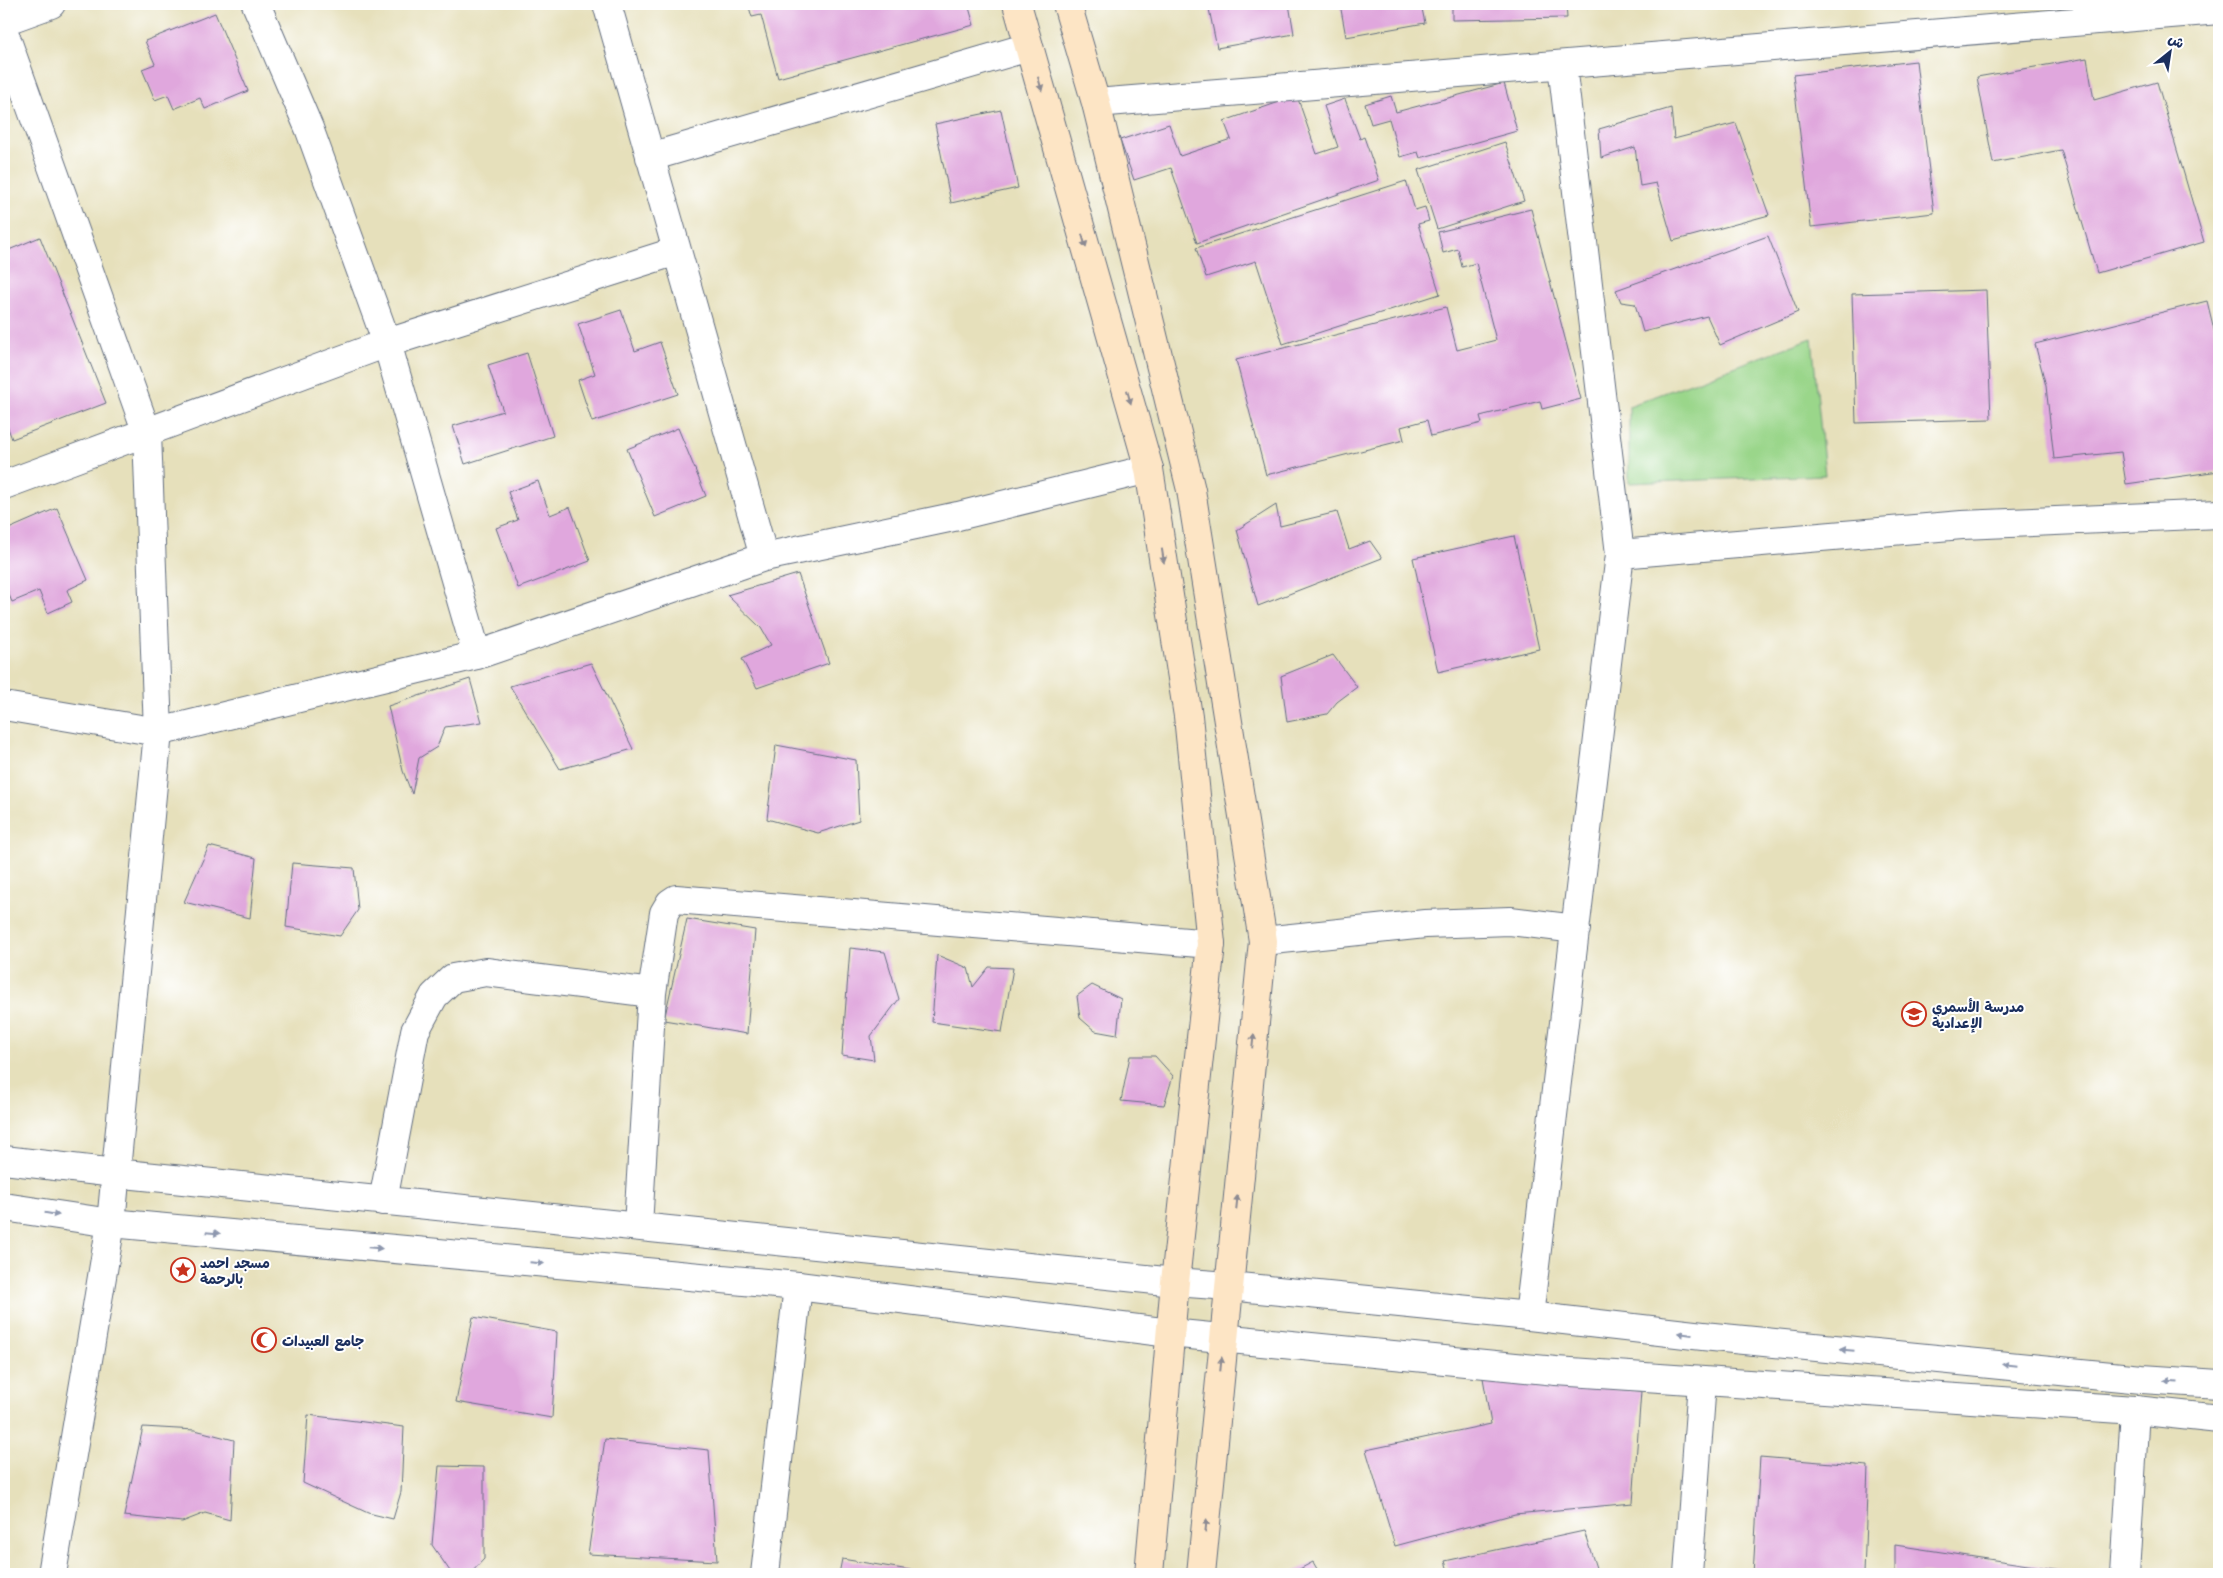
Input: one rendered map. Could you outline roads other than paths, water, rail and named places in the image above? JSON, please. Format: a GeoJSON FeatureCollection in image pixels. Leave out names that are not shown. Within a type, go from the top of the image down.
{"type":"FeatureCollection","features":[{"type":"Feature","properties":{"kind":"main road"},"geometry":{"type":"LineString","coordinates":[[1017,4],[1149,469],[1188,716],[1211,944],[1170,1333],[1150,1574]]}},
{"type":"Feature","properties":{"kind":"main road"},"geometry":{"type":"LineString","coordinates":[[1068,4],[1096,103],[1191,490],[1263,941],[1201,1574]]}},
{"type":"Feature","properties":{"kind":"street"},"geometry":{"type":"LineString","coordinates":[[4,21],[51,4]]}},
{"type":"Feature","properties":{"kind":"street"},"geometry":{"type":"LineString","coordinates":[[256,4],[309,128],[387,343],[477,655]]}},
{"type":"Feature","properties":{"kind":"street"},"geometry":{"type":"LineString","coordinates":[[607,4],[764,557]]}},
{"type":"Feature","properties":{"kind":"street"},"geometry":{"type":"LineString","coordinates":[[1096,103],[2219,10]]}},
{"type":"Feature","properties":{"kind":"street"},"geometry":{"type":"LineString","coordinates":[[4,32],[147,433],[158,732],[111,1223],[52,1574]]}},
{"type":"Feature","properties":{"kind":"street"},"geometry":{"type":"LineString","coordinates":[[650,156],[1029,47]]}},
{"type":"Feature","properties":{"kind":"street"},"geometry":{"type":"LineString","coordinates":[[1529,1316],[1620,554],[1562,65]]}},
{"type":"Feature","properties":{"kind":"street"},"geometry":{"type":"LineString","coordinates":[[4,485],[387,343],[677,251]]}},
{"type":"Feature","properties":{"kind":"street"},"geometry":{"type":"LineString","coordinates":[[4,706],[158,732],[477,655],[764,557],[958,516],[1149,469]]}},
{"type":"Feature","properties":{"kind":"street"},"geometry":{"type":"LineString","coordinates":[[1620,554],[1962,525],[2219,514]]}},
{"type":"Feature","properties":{"kind":"street"},"geometry":{"type":"LineString","coordinates":[[638,1226],[652,993],[664,913],[670,903],[676,899],[1211,944]]}},
{"type":"Feature","properties":{"kind":"street"},"geometry":{"type":"LineString","coordinates":[[1263,941],[1425,924],[1510,922],[1576,929]]}},
{"type":"Feature","properties":{"kind":"street"},"geometry":{"type":"LineString","coordinates":[[383,1201],[415,1031],[434,996],[454,978],[486,972],[652,993]]}},
{"type":"Feature","properties":{"kind":"street"},"geometry":{"type":"LineString","coordinates":[[4,1160],[383,1201],[1175,1282],[1529,1316],[1703,1336],[2142,1379],[2219,1384]]}},
{"type":"Feature","properties":{"kind":"street"},"geometry":{"type":"LineString","coordinates":[[4,1206],[111,1223],[798,1286],[1170,1333],[1556,1371],[2135,1410],[2219,1419]]}},
{"type":"Feature","properties":{"kind":"street"},"geometry":{"type":"LineString","coordinates":[[765,1574],[798,1286]]}},
{"type":"Feature","properties":{"kind":"street"},"geometry":{"type":"LineString","coordinates":[[1688,1574],[1702,1382]]}},
{"type":"Feature","properties":{"kind":"street"},"geometry":{"type":"LineString","coordinates":[[2125,1574],[2135,1410]]}},
{"type":"Feature","properties":{"kind":"place","name":"مدرسة الأسمري الإعدادية"},"geometry":{"type":"Point","coordinates":[1914,1014]}},
{"type":"Feature","properties":{"kind":"place","name":"مسجد احمد بالرحمة"},"geometry":{"type":"Point","coordinates":[183,1270]}},
{"type":"Feature","properties":{"kind":"place","name":"جامع العبيدات"},"geometry":{"type":"Point","coordinates":[264,1340]}}]}
